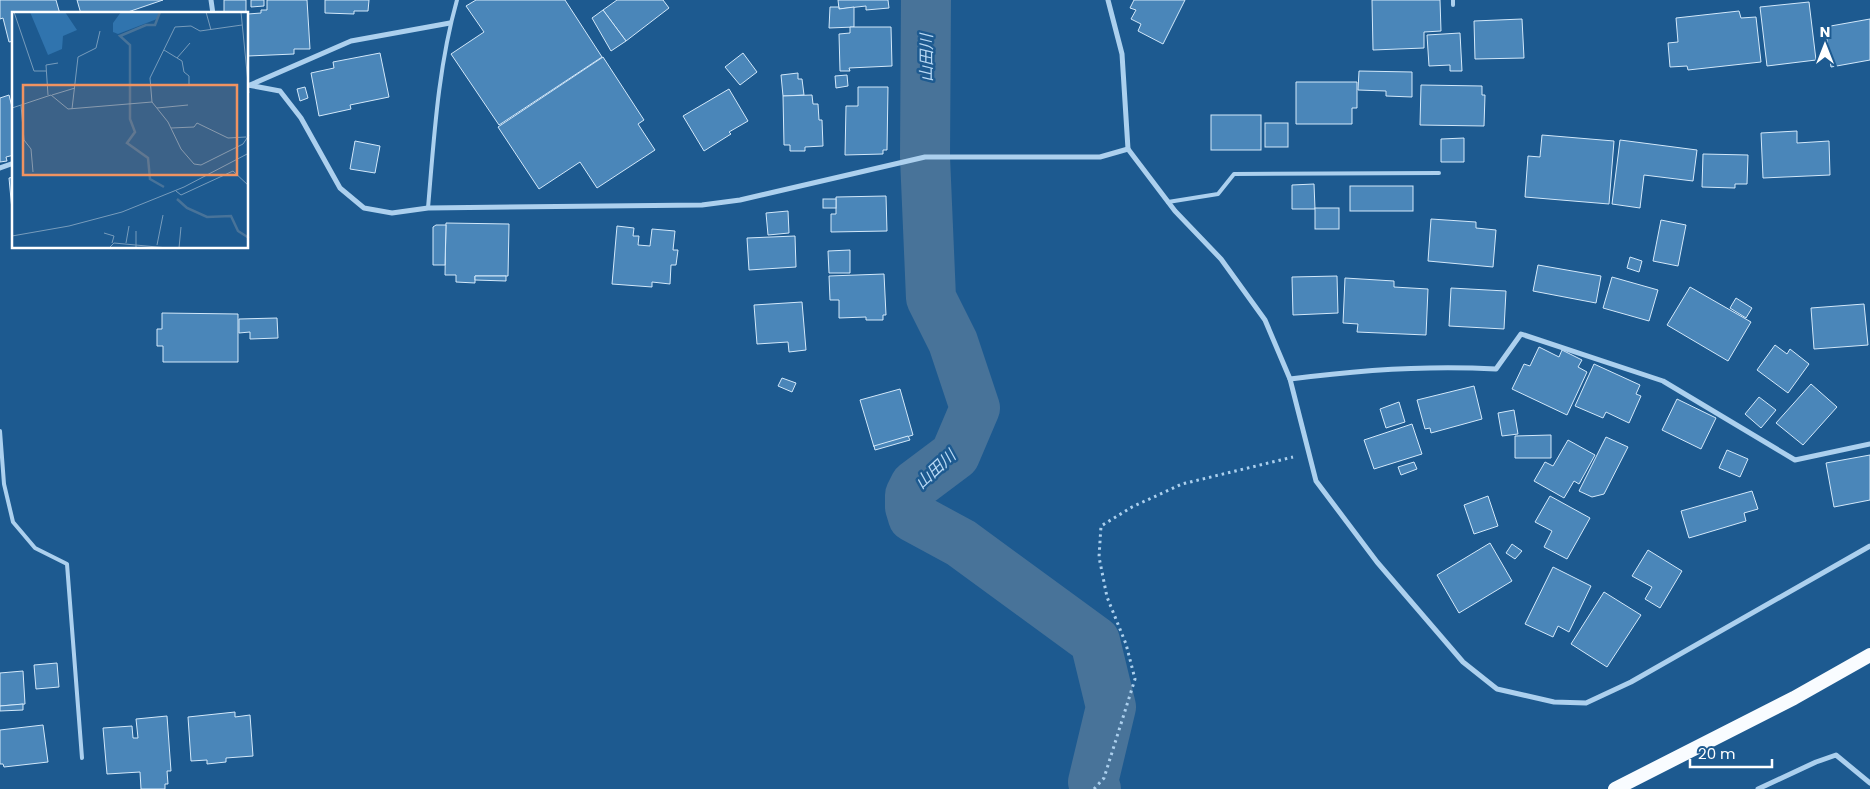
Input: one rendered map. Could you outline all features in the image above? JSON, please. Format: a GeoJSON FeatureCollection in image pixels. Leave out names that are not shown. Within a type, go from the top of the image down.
{"type":"FeatureCollection","features":[{"type":"Feature","properties":{"kind":"highway"},"geometry":{"type":"LineString","coordinates":[[1615,789],[1794,698],[1870,655]]}},
{"type":"Feature","properties":{"kind":"street"},"geometry":{"type":"LineString","coordinates":[[1108,0],[1122,54],[1128,149],[1168,202],[1221,259],[1265,320],[1290,379],[1316,481],[1377,562],[1463,662],[1497,689],[1554,702],[1586,703],[1631,682],[1870,546]]}},
{"type":"Feature","properties":{"kind":"street"},"geometry":{"type":"LineString","coordinates":[[249,85],[351,41],[450,23]]}},
{"type":"Feature","properties":{"kind":"street"},"geometry":{"type":"LineString","coordinates":[[249,85],[280,91],[301,118],[340,188],[364,208],[392,213],[428,208],[702,205],[740,200],[925,156],[1100,158],[1128,149]]}},
{"type":"Feature","properties":{"kind":"street"},"geometry":{"type":"LineString","coordinates":[[0,168],[12,164]]}},
{"type":"Feature","properties":{"kind":"street"},"geometry":{"type":"LineString","coordinates":[[1290,379],[1352,371],[1496,369],[1521,334],[1663,381],[1795,460],[1870,444]]}},
{"type":"Feature","properties":{"kind":"street"},"geometry":{"type":"LineString","coordinates":[[1758,789],[1816,762],[1836,755],[1870,783]]}},
{"type":"Feature","properties":{"kind":"lane"},"geometry":{"type":"LineString","coordinates":[[428,208],[437,111],[450,23],[457,0]]}},
{"type":"Feature","properties":{"kind":"lane"},"geometry":{"type":"LineString","coordinates":[[1453,0],[1453,5]]}},
{"type":"Feature","properties":{"kind":"lane"},"geometry":{"type":"LineString","coordinates":[[1168,202],[1218,194],[1234,174],[1440,173]]}},
{"type":"Feature","properties":{"kind":"lane"},"geometry":{"type":"LineString","coordinates":[[0,431],[4,484],[13,522],[35,548],[68,564],[82,758]]}},
{"type":"Feature","properties":{"kind":"path"},"geometry":{"type":"LineString","coordinates":[[1094,789],[1104,778],[1135,679],[1126,644],[1107,597],[1099,557],[1100,526],[1132,507],[1182,484],[1272,463],[1308,452]]}},
{"type":"Feature","properties":{"kind":"building"},"geometry":{"type":"Polygon","coordinates":[[[0,0],[56,0],[59,12],[12,12],[12,41],[9,42],[3,18],[0,19],[0,0]]]}},
{"type":"Feature","properties":{"kind":"building"},"geometry":{"type":"Polygon","coordinates":[[[77,0],[163,0],[128,12],[80,12],[77,0]]]}},
{"type":"Feature","properties":{"kind":"building"},"geometry":{"type":"Polygon","coordinates":[[[224,0],[246,0],[246,12],[224,12],[224,0]]]}},
{"type":"Feature","properties":{"kind":"building"},"geometry":{"type":"Polygon","coordinates":[[[251,0],[264,0],[264,6],[251,7],[251,0]]]}},
{"type":"Feature","properties":{"kind":"building"},"geometry":{"type":"Polygon","coordinates":[[[267,0],[307,0],[310,49],[294,49],[294,54],[249,56],[249,14],[261,13],[261,10],[267,10],[267,0]]]}},
{"type":"Feature","properties":{"kind":"building"},"geometry":{"type":"Polygon","coordinates":[[[325,0],[369,0],[368,11],[354,11],[354,14],[325,13],[325,0]]]}},
{"type":"Feature","properties":{"kind":"building"},"geometry":{"type":"Polygon","coordinates":[[[476,0],[565,0],[602,57],[499,125],[451,54],[484,32],[466,6],[476,0]]]}},
{"type":"Feature","properties":{"kind":"building"},"geometry":{"type":"Polygon","coordinates":[[[617,0],[663,0],[669,8],[626,41],[603,10],[617,0]]]}},
{"type":"Feature","properties":{"kind":"building"},"geometry":{"type":"Polygon","coordinates":[[[838,0],[888,0],[889,8],[866,10],[866,6],[839,9],[838,0]]]}},
{"type":"Feature","properties":{"kind":"building"},"geometry":{"type":"Polygon","coordinates":[[[1134,0],[1185,0],[1163,44],[1138,31],[1141,24],[1131,19],[1136,10],[1130,8],[1134,0]]]}},
{"type":"Feature","properties":{"kind":"building"},"geometry":{"type":"Polygon","coordinates":[[[1372,0],[1440,0],[1441,31],[1424,32],[1424,48],[1373,50],[1372,0]]]}},
{"type":"Feature","properties":{"kind":"building"},"geometry":{"type":"Polygon","coordinates":[[[1809,2],[1816,60],[1767,66],[1760,7],[1809,2]]]}},
{"type":"Feature","properties":{"kind":"building"},"geometry":{"type":"Polygon","coordinates":[[[830,7],[839,7],[839,9],[854,7],[854,27],[829,28],[830,7]]]}},
{"type":"Feature","properties":{"kind":"building"},"geometry":{"type":"Polygon","coordinates":[[[603,10],[626,41],[611,51],[592,18],[603,10]]]}},
{"type":"Feature","properties":{"kind":"building"},"geometry":{"type":"Polygon","coordinates":[[[1739,11],[1741,18],[1756,17],[1761,62],[1688,70],[1687,66],[1670,67],[1668,43],[1678,42],[1676,18],[1739,11]]]}},
{"type":"Feature","properties":{"kind":"building"},"geometry":{"type":"Polygon","coordinates":[[[1522,19],[1524,58],[1475,59],[1474,21],[1522,19]]]}},
{"type":"Feature","properties":{"kind":"building"},"geometry":{"type":"Polygon","coordinates":[[[1870,19],[1870,60],[1831,67],[1825,27],[1870,19]]]}},
{"type":"Feature","properties":{"kind":"building"},"geometry":{"type":"Polygon","coordinates":[[[850,27],[891,27],[892,66],[849,68],[850,71],[840,71],[839,34],[850,33],[850,27]]]}},
{"type":"Feature","properties":{"kind":"building"},"geometry":{"type":"Polygon","coordinates":[[[1460,33],[1462,71],[1450,71],[1450,65],[1429,66],[1427,35],[1460,33]]]}},
{"type":"Feature","properties":{"kind":"building"},"geometry":{"type":"Polygon","coordinates":[[[380,53],[389,97],[350,105],[351,109],[319,116],[311,73],[334,68],[333,62],[380,53]]]}},
{"type":"Feature","properties":{"kind":"building"},"geometry":{"type":"Polygon","coordinates":[[[743,53],[757,72],[740,85],[725,67],[743,53]]]}},
{"type":"Feature","properties":{"kind":"building"},"geometry":{"type":"Polygon","coordinates":[[[603,57],[644,120],[638,124],[655,150],[597,188],[580,162],[539,189],[498,127],[603,57]]]}},
{"type":"Feature","properties":{"kind":"building"},"geometry":{"type":"Polygon","coordinates":[[[1359,71],[1412,72],[1412,97],[1386,96],[1386,91],[1358,90],[1359,71]]]}},
{"type":"Feature","properties":{"kind":"building"},"geometry":{"type":"Polygon","coordinates":[[[798,73],[798,79],[802,79],[804,95],[783,96],[781,75],[798,73]]]}},
{"type":"Feature","properties":{"kind":"building"},"geometry":{"type":"Polygon","coordinates":[[[847,75],[848,86],[836,88],[835,76],[847,75]]]}},
{"type":"Feature","properties":{"kind":"building"},"geometry":{"type":"Polygon","coordinates":[[[1296,82],[1357,82],[1357,108],[1352,108],[1352,124],[1296,124],[1296,82]]]}},
{"type":"Feature","properties":{"kind":"building"},"geometry":{"type":"Polygon","coordinates":[[[1421,85],[1482,86],[1482,95],[1485,95],[1484,126],[1420,125],[1421,85]]]}},
{"type":"Feature","properties":{"kind":"building"},"geometry":{"type":"Polygon","coordinates":[[[305,87],[308,98],[300,101],[297,89],[305,87]]]}},
{"type":"Feature","properties":{"kind":"building"},"geometry":{"type":"Polygon","coordinates":[[[858,87],[888,87],[887,150],[883,150],[883,154],[845,155],[846,106],[858,106],[858,87]]]}},
{"type":"Feature","properties":{"kind":"building"},"geometry":{"type":"Polygon","coordinates":[[[729,89],[748,121],[729,132],[731,134],[704,151],[683,116],[729,89]]]}},
{"type":"Feature","properties":{"kind":"building"},"geometry":{"type":"Polygon","coordinates":[[[9,95],[12,107],[12,156],[6,157],[7,161],[0,162],[0,98],[9,95]]]}},
{"type":"Feature","properties":{"kind":"building"},"geometry":{"type":"Polygon","coordinates":[[[812,95],[813,104],[818,104],[819,120],[822,120],[823,146],[805,147],[805,151],[790,151],[790,145],[784,145],[783,96],[812,95]]]}},
{"type":"Feature","properties":{"kind":"building"},"geometry":{"type":"Polygon","coordinates":[[[1211,115],[1261,115],[1261,150],[1211,150],[1211,115]]]}},
{"type":"Feature","properties":{"kind":"building"},"geometry":{"type":"Polygon","coordinates":[[[1265,123],[1288,123],[1288,147],[1265,147],[1265,123]]]}},
{"type":"Feature","properties":{"kind":"building"},"geometry":{"type":"Polygon","coordinates":[[[1797,131],[1797,143],[1829,141],[1830,175],[1763,178],[1761,133],[1797,131]]]}},
{"type":"Feature","properties":{"kind":"building"},"geometry":{"type":"Polygon","coordinates":[[[1542,135],[1614,141],[1609,204],[1525,197],[1528,156],[1540,157],[1542,135]]]}},
{"type":"Feature","properties":{"kind":"building"},"geometry":{"type":"Polygon","coordinates":[[[1464,138],[1464,162],[1441,162],[1441,139],[1464,138]]]}},
{"type":"Feature","properties":{"kind":"building"},"geometry":{"type":"Polygon","coordinates":[[[1620,140],[1697,150],[1693,181],[1644,175],[1640,208],[1612,204],[1620,140]]]}},
{"type":"Feature","properties":{"kind":"building"},"geometry":{"type":"Polygon","coordinates":[[[355,141],[380,146],[375,173],[350,169],[355,141]]]}},
{"type":"Feature","properties":{"kind":"building"},"geometry":{"type":"Polygon","coordinates":[[[1703,154],[1748,155],[1747,184],[1735,184],[1735,188],[1702,187],[1703,154]]]}},
{"type":"Feature","properties":{"kind":"building"},"geometry":{"type":"Polygon","coordinates":[[[12,177],[12,210],[9,178],[12,177]]]}},
{"type":"Feature","properties":{"kind":"building"},"geometry":{"type":"Polygon","coordinates":[[[1314,184],[1315,209],[1292,209],[1292,185],[1314,184]]]}},
{"type":"Feature","properties":{"kind":"building"},"geometry":{"type":"Polygon","coordinates":[[[1350,186],[1413,186],[1413,211],[1350,211],[1350,186]]]}},
{"type":"Feature","properties":{"kind":"building"},"geometry":{"type":"Polygon","coordinates":[[[886,196],[887,231],[831,232],[831,214],[836,214],[836,197],[886,196]]]}},
{"type":"Feature","properties":{"kind":"building"},"geometry":{"type":"Polygon","coordinates":[[[823,199],[836,199],[836,208],[823,208],[823,199]]]}},
{"type":"Feature","properties":{"kind":"building"},"geometry":{"type":"Polygon","coordinates":[[[1315,208],[1339,208],[1339,229],[1315,229],[1315,208]]]}},
{"type":"Feature","properties":{"kind":"building"},"geometry":{"type":"Polygon","coordinates":[[[788,211],[789,233],[768,235],[766,213],[788,211]]]}},
{"type":"Feature","properties":{"kind":"building"},"geometry":{"type":"Polygon","coordinates":[[[1431,219],[1476,222],[1476,228],[1496,230],[1493,267],[1428,261],[1431,219]]]}},
{"type":"Feature","properties":{"kind":"building"},"geometry":{"type":"Polygon","coordinates":[[[1661,220],[1686,225],[1678,266],[1653,261],[1661,220]]]}},
{"type":"Feature","properties":{"kind":"building"},"geometry":{"type":"Polygon","coordinates":[[[446,223],[509,224],[508,276],[475,276],[475,283],[456,282],[456,275],[445,275],[446,223]]]}},
{"type":"Feature","properties":{"kind":"building"},"geometry":{"type":"Polygon","coordinates":[[[436,225],[446,225],[445,265],[433,265],[433,227],[436,225]]]}},
{"type":"Feature","properties":{"kind":"building"},"geometry":{"type":"Polygon","coordinates":[[[617,226],[634,228],[633,236],[639,236],[638,245],[650,246],[652,229],[675,231],[673,250],[678,250],[676,265],[671,265],[670,284],[652,282],[652,287],[612,284],[617,226]]]}},
{"type":"Feature","properties":{"kind":"building"},"geometry":{"type":"Polygon","coordinates":[[[795,236],[796,267],[749,270],[747,238],[795,236]]]}},
{"type":"Feature","properties":{"kind":"building"},"geometry":{"type":"Polygon","coordinates":[[[850,250],[850,273],[829,273],[828,251],[850,250]]]}},
{"type":"Feature","properties":{"kind":"building"},"geometry":{"type":"Polygon","coordinates":[[[1630,257],[1642,261],[1639,272],[1627,268],[1630,257]]]}},
{"type":"Feature","properties":{"kind":"building"},"geometry":{"type":"Polygon","coordinates":[[[1538,265],[1601,276],[1596,303],[1533,291],[1538,265]]]}},
{"type":"Feature","properties":{"kind":"building"},"geometry":{"type":"Polygon","coordinates":[[[884,274],[886,315],[883,315],[883,320],[866,320],[866,317],[839,318],[839,300],[830,300],[829,276],[884,274]]]}},
{"type":"Feature","properties":{"kind":"building"},"geometry":{"type":"Polygon","coordinates":[[[475,276],[506,276],[506,281],[475,280],[475,276]]]}},
{"type":"Feature","properties":{"kind":"building"},"geometry":{"type":"Polygon","coordinates":[[[1337,276],[1338,313],[1293,315],[1292,277],[1337,276]]]}},
{"type":"Feature","properties":{"kind":"building"},"geometry":{"type":"Polygon","coordinates":[[[1612,277],[1658,290],[1649,321],[1603,308],[1612,277]]]}},
{"type":"Feature","properties":{"kind":"building"},"geometry":{"type":"Polygon","coordinates":[[[1345,278],[1394,281],[1394,287],[1428,289],[1426,335],[1357,332],[1358,324],[1343,323],[1345,278]]]}},
{"type":"Feature","properties":{"kind":"building"},"geometry":{"type":"Polygon","coordinates":[[[1690,287],[1751,322],[1728,361],[1667,325],[1690,287]]]}},
{"type":"Feature","properties":{"kind":"building"},"geometry":{"type":"Polygon","coordinates":[[[1451,288],[1506,291],[1504,329],[1449,326],[1451,288]]]}},
{"type":"Feature","properties":{"kind":"building"},"geometry":{"type":"Polygon","coordinates":[[[1736,298],[1752,308],[1746,318],[1730,308],[1736,298]]]}},
{"type":"Feature","properties":{"kind":"building"},"geometry":{"type":"Polygon","coordinates":[[[802,302],[806,350],[789,352],[788,342],[757,344],[754,305],[802,302]]]}},
{"type":"Feature","properties":{"kind":"building"},"geometry":{"type":"Polygon","coordinates":[[[1864,304],[1868,345],[1814,349],[1811,308],[1864,304]]]}},
{"type":"Feature","properties":{"kind":"building"},"geometry":{"type":"Polygon","coordinates":[[[162,313],[238,314],[238,362],[163,362],[163,346],[157,346],[157,329],[162,329],[162,313]]]}},
{"type":"Feature","properties":{"kind":"building"},"geometry":{"type":"Polygon","coordinates":[[[277,318],[278,338],[250,339],[250,332],[239,333],[239,319],[277,318]]]}},
{"type":"Feature","properties":{"kind":"building"},"geometry":{"type":"Polygon","coordinates":[[[1775,345],[1787,354],[1790,349],[1809,364],[1788,393],[1757,370],[1775,345]]]}},
{"type":"Feature","properties":{"kind":"building"},"geometry":{"type":"Polygon","coordinates":[[[1539,347],[1559,357],[1562,350],[1582,360],[1578,367],[1587,372],[1567,415],[1512,389],[1524,364],[1530,366],[1539,347]]]}},
{"type":"Feature","properties":{"kind":"building"},"geometry":{"type":"Polygon","coordinates":[[[1594,364],[1640,385],[1636,394],[1641,396],[1629,423],[1606,412],[1603,418],[1575,406],[1594,364]]]}},
{"type":"Feature","properties":{"kind":"building"},"geometry":{"type":"Polygon","coordinates":[[[782,378],[796,383],[792,392],[778,386],[782,378]]]}},
{"type":"Feature","properties":{"kind":"building"},"geometry":{"type":"Polygon","coordinates":[[[1811,384],[1837,407],[1803,445],[1776,423],[1811,384]]]}},
{"type":"Feature","properties":{"kind":"building"},"geometry":{"type":"Polygon","coordinates":[[[1474,386],[1482,419],[1431,433],[1430,428],[1425,429],[1417,400],[1474,386]]]}},
{"type":"Feature","properties":{"kind":"building"},"geometry":{"type":"Polygon","coordinates":[[[900,389],[913,435],[874,447],[860,400],[900,389]]]}},
{"type":"Feature","properties":{"kind":"building"},"geometry":{"type":"Polygon","coordinates":[[[1759,397],[1776,410],[1761,428],[1745,414],[1759,397]]]}},
{"type":"Feature","properties":{"kind":"building"},"geometry":{"type":"Polygon","coordinates":[[[1677,399],[1716,418],[1701,449],[1662,430],[1677,399]]]}},
{"type":"Feature","properties":{"kind":"building"},"geometry":{"type":"Polygon","coordinates":[[[1399,402],[1405,422],[1386,428],[1380,409],[1399,402]]]}},
{"type":"Feature","properties":{"kind":"building"},"geometry":{"type":"Polygon","coordinates":[[[1514,410],[1518,434],[1502,436],[1498,413],[1514,410]]]}},
{"type":"Feature","properties":{"kind":"building"},"geometry":{"type":"Polygon","coordinates":[[[1412,424],[1422,454],[1374,469],[1364,440],[1412,424]]]}},
{"type":"Feature","properties":{"kind":"building"},"geometry":{"type":"Polygon","coordinates":[[[1551,435],[1551,458],[1515,458],[1515,436],[1551,435]]]}},
{"type":"Feature","properties":{"kind":"building"},"geometry":{"type":"Polygon","coordinates":[[[908,436],[910,440],[875,450],[874,446],[908,436]]]}},
{"type":"Feature","properties":{"kind":"building"},"geometry":{"type":"Polygon","coordinates":[[[1606,437],[1628,447],[1604,494],[1592,497],[1579,491],[1606,437]]]}},
{"type":"Feature","properties":{"kind":"building"},"geometry":{"type":"Polygon","coordinates":[[[1568,440],[1595,455],[1579,484],[1574,481],[1564,498],[1534,481],[1545,462],[1553,466],[1568,440]]]}},
{"type":"Feature","properties":{"kind":"building"},"geometry":{"type":"Polygon","coordinates":[[[1727,450],[1748,459],[1740,477],[1719,468],[1727,450]]]}},
{"type":"Feature","properties":{"kind":"building"},"geometry":{"type":"Polygon","coordinates":[[[1870,455],[1870,500],[1834,507],[1826,463],[1870,455]]]}},
{"type":"Feature","properties":{"kind":"building"},"geometry":{"type":"Polygon","coordinates":[[[1414,462],[1417,469],[1401,475],[1398,467],[1414,462]]]}},
{"type":"Feature","properties":{"kind":"building"},"geometry":{"type":"Polygon","coordinates":[[[1752,491],[1758,509],[1744,513],[1746,521],[1689,538],[1681,511],[1752,491]]]}},
{"type":"Feature","properties":{"kind":"building"},"geometry":{"type":"Polygon","coordinates":[[[1488,496],[1498,526],[1474,534],[1464,505],[1488,496]]]}},
{"type":"Feature","properties":{"kind":"building"},"geometry":{"type":"Polygon","coordinates":[[[1550,496],[1590,518],[1567,559],[1544,547],[1552,531],[1535,522],[1550,496]]]}},
{"type":"Feature","properties":{"kind":"building"},"geometry":{"type":"Polygon","coordinates":[[[1490,543],[1512,581],[1459,613],[1437,575],[1490,543]]]}},
{"type":"Feature","properties":{"kind":"building"},"geometry":{"type":"Polygon","coordinates":[[[1512,544],[1522,551],[1515,559],[1506,553],[1512,544]]]}},
{"type":"Feature","properties":{"kind":"building"},"geometry":{"type":"Polygon","coordinates":[[[1648,550],[1682,571],[1660,608],[1645,599],[1652,587],[1632,576],[1648,550]]]}},
{"type":"Feature","properties":{"kind":"building"},"geometry":{"type":"Polygon","coordinates":[[[1553,567],[1591,586],[1569,632],[1558,626],[1553,637],[1525,624],[1553,567]]]}},
{"type":"Feature","properties":{"kind":"building"},"geometry":{"type":"Polygon","coordinates":[[[1604,592],[1641,615],[1607,667],[1571,644],[1604,592]]]}},
{"type":"Feature","properties":{"kind":"building"},"geometry":{"type":"Polygon","coordinates":[[[57,663],[59,687],[36,689],[34,665],[57,663]]]}},
{"type":"Feature","properties":{"kind":"building"},"geometry":{"type":"Polygon","coordinates":[[[23,671],[25,704],[0,706],[0,673],[23,671]]]}},
{"type":"Feature","properties":{"kind":"building"},"geometry":{"type":"Polygon","coordinates":[[[23,704],[23,710],[0,711],[0,706],[23,704]]]}},
{"type":"Feature","properties":{"kind":"building"},"geometry":{"type":"Polygon","coordinates":[[[235,712],[235,717],[250,715],[253,756],[226,758],[226,762],[207,764],[207,760],[191,761],[188,717],[235,712]]]}},
{"type":"Feature","properties":{"kind":"building"},"geometry":{"type":"Polygon","coordinates":[[[167,716],[171,771],[167,771],[168,784],[165,784],[165,789],[141,789],[140,772],[107,774],[103,728],[132,726],[133,738],[138,738],[136,719],[167,716]]]}},
{"type":"Feature","properties":{"kind":"building"},"geometry":{"type":"Polygon","coordinates":[[[43,725],[48,762],[4,767],[3,764],[0,764],[0,730],[43,725]]]}},
{"type":"Feature","properties":{"kind":"waterway","name":"山田川"},"geometry":{"type":"LineString","coordinates":[[926,0],[925,157],[931,298],[953,342],[975,408],[955,455],[915,485],[910,495],[910,507],[913,517],[961,543],[1095,641],[1111,707],[1093,782],[1096,789]]}}]}
